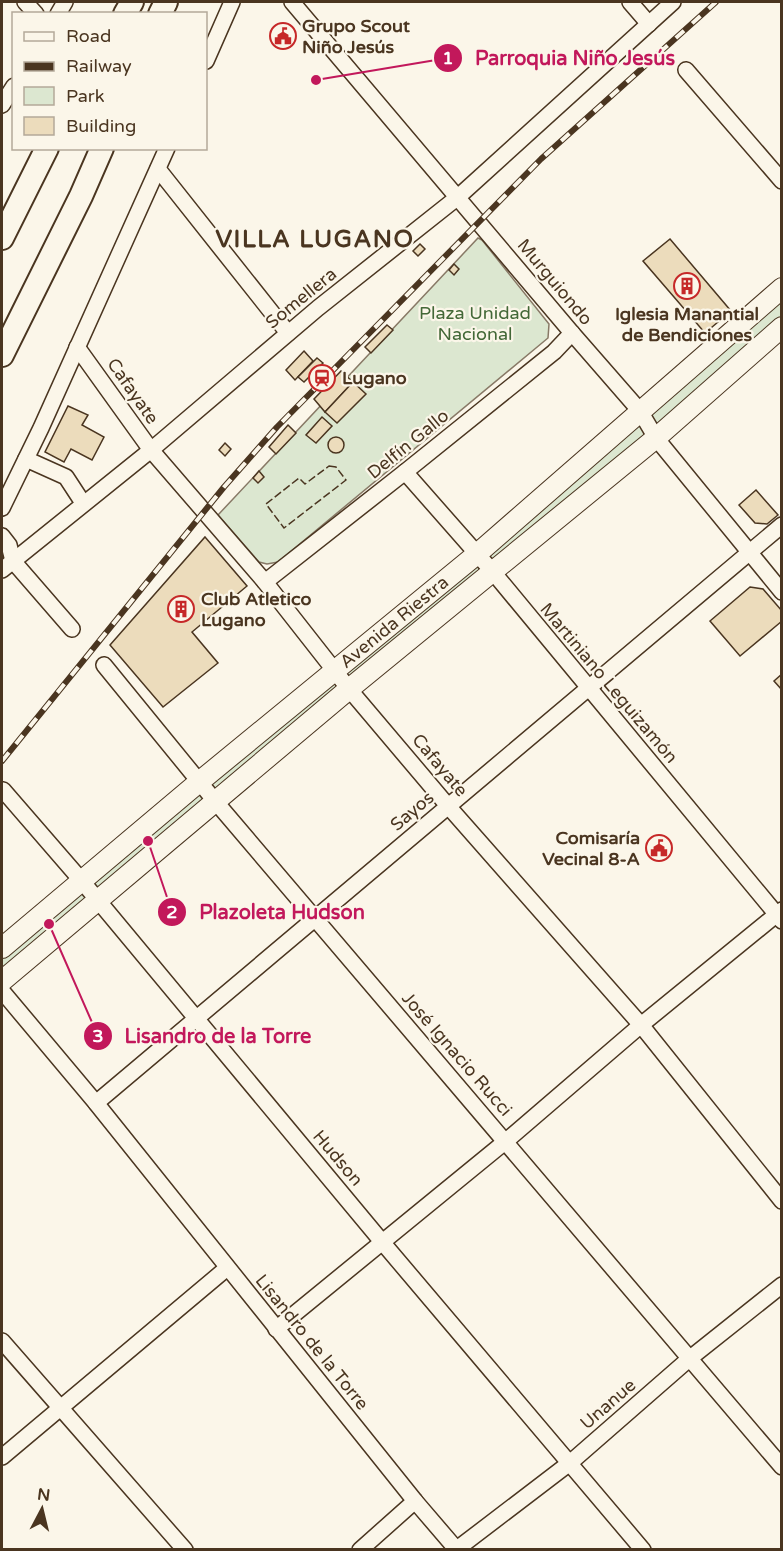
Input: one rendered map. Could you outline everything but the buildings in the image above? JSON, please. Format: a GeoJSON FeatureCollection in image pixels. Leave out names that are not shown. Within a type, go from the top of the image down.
{"type":"FeatureCollection","features":[{"type":"Feature","properties":{"kind":"highway"},"geometry":{"type":"LineString","coordinates":[[2,237],[46,150]]}},
{"type":"Feature","properties":{"kind":"highway"},"geometry":{"type":"LineString","coordinates":[[2,355],[81,196],[101,150]]}},
{"type":"Feature","properties":{"kind":"main road","name":"Avenida Riestra"},"geometry":{"type":"LineString","coordinates":[[2,948],[199,782],[477,554],[782,288]]}},
{"type":"Feature","properties":{"kind":"main road","name":"Avenida Riestra"},"geometry":{"type":"LineString","coordinates":[[2,981],[350,688],[656,438],[782,327]]}},
{"type":"Feature","properties":{"kind":"street"},"geometry":{"type":"LineString","coordinates":[[207,59],[232,2]]}},
{"type":"Feature","properties":{"kind":"street","name":"Murguiondo"},"geometry":{"type":"LineString","coordinates":[[292,2],[640,411],[656,438],[782,592]]}},
{"type":"Feature","properties":{"kind":"street"},"geometry":{"type":"LineString","coordinates":[[630,2],[649,24]]}},
{"type":"Feature","properties":{"kind":"street","name":"Somellera"},"geometry":{"type":"LineString","coordinates":[[7,565],[151,450],[288,333],[458,197],[674,2]]}},
{"type":"Feature","properties":{"kind":"street"},"geometry":{"type":"LineString","coordinates":[[686,70],[782,181]]}},
{"type":"Feature","properties":{"kind":"street"},"geometry":{"type":"LineString","coordinates":[[2,104],[12,89]]}},
{"type":"Feature","properties":{"kind":"street"},"geometry":{"type":"LineString","coordinates":[[2,508],[166,150]]}},
{"type":"Feature","properties":{"kind":"street"},"geometry":{"type":"LineString","coordinates":[[158,169],[288,333]]}},
{"type":"Feature","properties":{"kind":"street","name":"Delfín Gallo"},"geometry":{"type":"LineString","coordinates":[[265,582],[554,352],[572,333]]}},
{"type":"Feature","properties":{"kind":"street","name":"Cafayate"},"geometry":{"type":"LineString","coordinates":[[77,347],[151,450],[265,582],[448,806],[641,1025],[782,1201]]}},
{"type":"Feature","properties":{"kind":"street"},"geometry":{"type":"LineString","coordinates":[[26,459],[66,477],[83,503]]}},
{"type":"Feature","properties":{"kind":"street","name":"Martiniano Leguizamón"},"geometry":{"type":"LineString","coordinates":[[405,472],[493,572],[587,688],[780,915]]}},
{"type":"Feature","properties":{"kind":"street","name":"Sayos"},"geometry":{"type":"LineString","coordinates":[[96,1103],[782,525]]}},
{"type":"Feature","properties":{"kind":"street"},"geometry":{"type":"LineString","coordinates":[[2,536],[9,545],[7,565],[72,629]]}},
{"type":"Feature","properties":{"kind":"street","name":"José Ignacio Rucci"},"geometry":{"type":"LineString","coordinates":[[104,665],[215,801],[782,1467]]}},
{"type":"Feature","properties":{"kind":"street","name":"Hudson"},"geometry":{"type":"LineString","coordinates":[[3,790],[643,1550]]}},
{"type":"Feature","properties":{"kind":"street"},"geometry":{"type":"LineString","coordinates":[[276,1329],[506,1141],[641,1025],[780,915]]}},
{"type":"Feature","properties":{"kind":"street","name":"Lisandro de la Torre"},"geometry":{"type":"LineString","coordinates":[[2,991],[96,1103],[415,1501],[457,1549]]}},
{"type":"Feature","properties":{"kind":"street"},"geometry":{"type":"LineString","coordinates":[[2,1457],[227,1268]]}},
{"type":"Feature","properties":{"kind":"street","name":"Unanue"},"geometry":{"type":"LineString","coordinates":[[457,1549],[571,1462],[689,1359],[782,1285]]}},
{"type":"Feature","properties":{"kind":"street"},"geometry":{"type":"LineString","coordinates":[[2,1341],[185,1550]]}},
{"type":"Feature","properties":{"kind":"street"},"geometry":{"type":"LineString","coordinates":[[360,1550],[415,1501]]}},
{"type":"Feature","properties":{"kind":"green space","name":"Plaza Unidad Nacional"},"geometry":{"type":"Polygon","coordinates":[[[478,238],[482,240],[549,324],[548,338],[278,562],[267,564],[259,562],[218,515],[478,238]]]}},
{"type":"Feature","properties":{"kind":"green space"},"geometry":{"type":"Polygon","coordinates":[[[781,288],[781,327],[2,981],[2,948],[781,288]]]}},
{"type":"Feature","properties":{"kind":"railway"},"geometry":{"type":"LineString","coordinates":[[2,761],[224,487],[277,427],[541,159],[716,2]]}},
{"type":"Feature","properties":{"kind":"fence"},"geometry":{"type":"LineString","coordinates":[[329,466],[336,467],[346,480],[284,528],[266,504],[299,478],[305,484],[329,466]]}},
{"type":"Feature","properties":{"kind":"place","name":"Grupo Scout Niño Jesús"},"geometry":{"type":"Point","coordinates":[283,36]}},
{"type":"Feature","properties":{"kind":"place","name":"Parroquia Niño Jesús"},"geometry":{"type":"Point","coordinates":[316,80]}},
{"type":"Feature","properties":{"kind":"place","name":"Iglesia Manantial de Bendiciones"},"geometry":{"type":"Point","coordinates":[687,286]}},
{"type":"Feature","properties":{"kind":"place","name":"Lugano"},"geometry":{"type":"Point","coordinates":[322,378]}},
{"type":"Feature","properties":{"kind":"place","name":"Club Atletico Lugano"},"geometry":{"type":"Point","coordinates":[181,609]}},
{"type":"Feature","properties":{"kind":"place","name":"Plazoleta Hudson"},"geometry":{"type":"Point","coordinates":[148,841]}},
{"type":"Feature","properties":{"kind":"place","name":"Comisaría Vecinal 8-A"},"geometry":{"type":"Point","coordinates":[659,848]}},
{"type":"Feature","properties":{"kind":"place","name":"Lisandro de la Torre"},"geometry":{"type":"Point","coordinates":[49,924]}},
{"type":"Feature","properties":{"kind":"district","name":"VILLA LUGANO"},"geometry":{"type":"Point","coordinates":[315,239]}}]}
